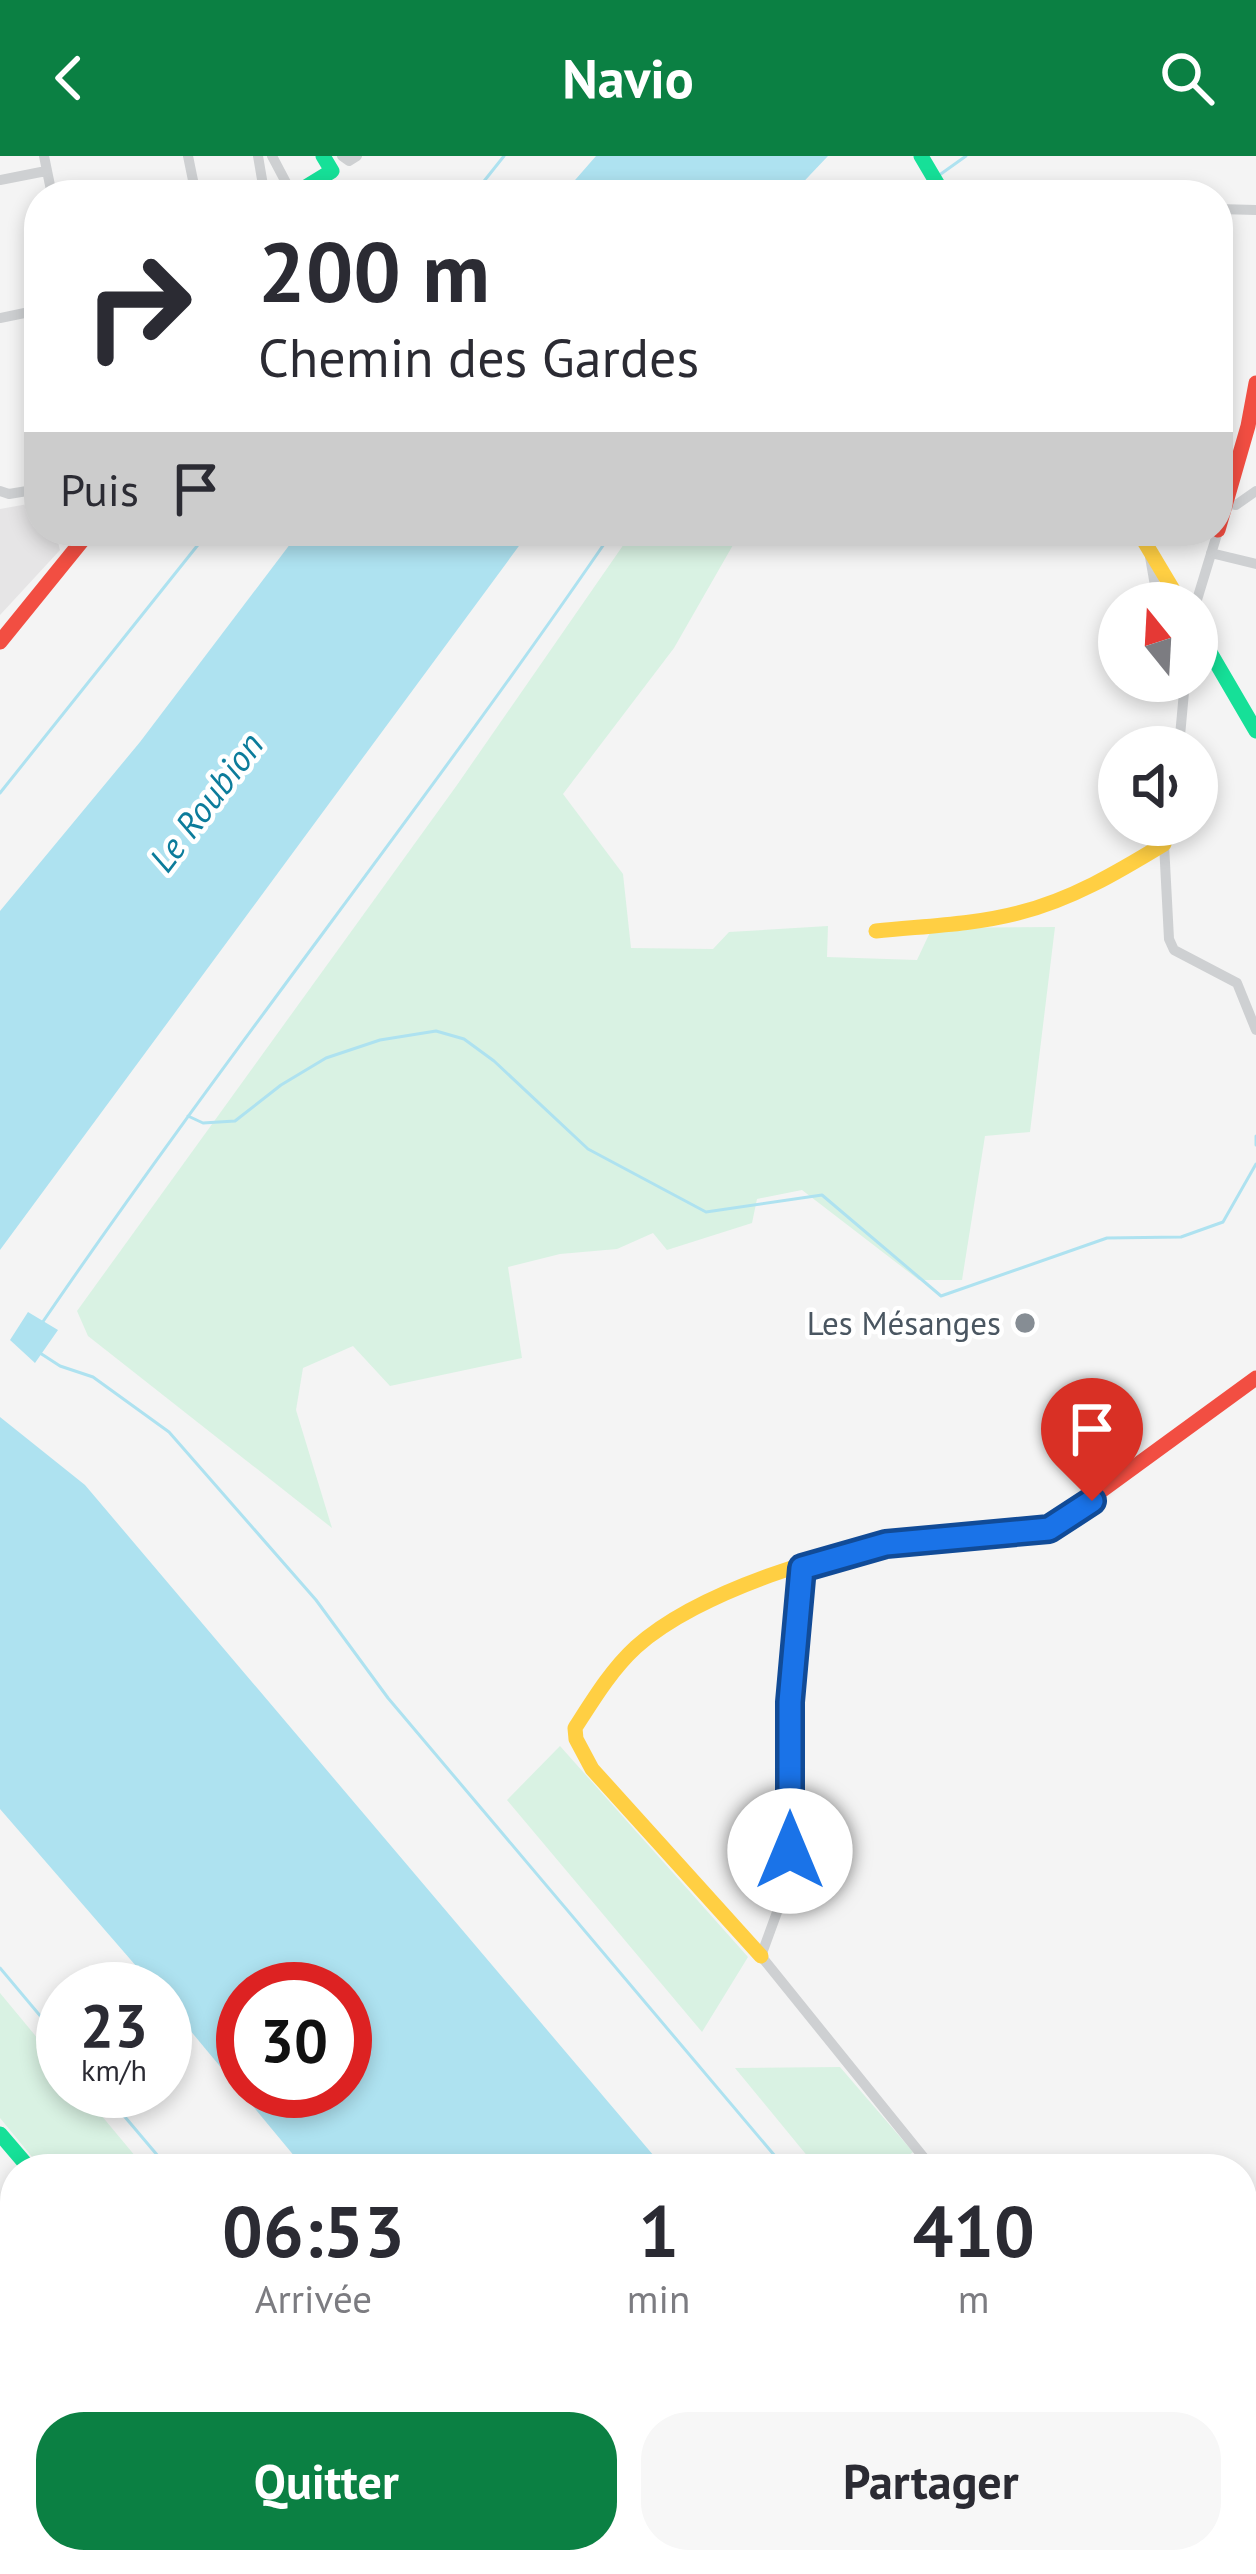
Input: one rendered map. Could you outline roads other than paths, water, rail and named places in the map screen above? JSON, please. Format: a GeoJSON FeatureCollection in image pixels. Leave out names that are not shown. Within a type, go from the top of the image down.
{"type":"FeatureCollection","features":[{"type":"Feature","properties":{"kind":"street"},"geometry":{"type":"LineString","coordinates":[[44,156],[48,180]]}},
{"type":"Feature","properties":{"kind":"street"},"geometry":{"type":"LineString","coordinates":[[316,180],[332,171],[323,156]]}},
{"type":"Feature","properties":{"kind":"street"},"geometry":{"type":"LineString","coordinates":[[0,180],[46,171]]}},
{"type":"Feature","properties":{"kind":"street"},"geometry":{"type":"LineString","coordinates":[[1233,482],[1252,426],[1256,383]]}},
{"type":"Feature","properties":{"kind":"street"},"geometry":{"type":"LineString","coordinates":[[0,642],[78,546]]}},
{"type":"Feature","properties":{"kind":"street"},"geometry":{"type":"LineString","coordinates":[[1148,548],[1184,581],[1213,546]]}},
{"type":"Feature","properties":{"kind":"street"},"geometry":{"type":"LineString","coordinates":[[1148,548],[1154,582]]}},
{"type":"Feature","properties":{"kind":"street"},"geometry":{"type":"LineString","coordinates":[[1211,553],[1256,564]]}},
{"type":"Feature","properties":{"kind":"street"},"geometry":{"type":"LineString","coordinates":[[1218,666],[1256,731]]}},
{"type":"Feature","properties":{"kind":"street"},"geometry":{"type":"LineString","coordinates":[[876,931],[1012,915],[1042,907],[1071,896],[1159,846]]}},
{"type":"Feature","properties":{"kind":"street"},"geometry":{"type":"LineString","coordinates":[[1163,846],[1169,939],[1174,950],[1237,983],[1256,1030]]}},
{"type":"Feature","properties":{"kind":"street"},"geometry":{"type":"LineString","coordinates":[[921,2154],[761,1956],[592,1768],[575,1728],[644,1640],[718,1599],[886,1544],[1049,1529],[1069,1519],[1256,1378]]}},
{"type":"Feature","properties":{"kind":"street"},"geometry":{"type":"LineString","coordinates":[[761,1956],[784,1893],[790,1854],[790,1702],[802,1568]]}},
{"type":"Feature","properties":{"kind":"water"},"geometry":{"type":"Polygon","coordinates":[[[596,156],[828,156],[805,180],[575,180],[596,156]]]}},
{"type":"Feature","properties":{"kind":"water","name":"Le Roubion"},"geometry":{"type":"Polygon","coordinates":[[[289,546],[519,546],[0,1250],[0,911],[140,742],[289,546]]]}},
{"type":"Feature","properties":{"kind":"water"},"geometry":{"type":"Polygon","coordinates":[[[28,1312],[58,1330],[35,1363],[10,1340],[28,1312]]]}},
{"type":"Feature","properties":{"kind":"water"},"geometry":{"type":"Polygon","coordinates":[[[0,1417],[85,1485],[652,2154],[293,2154],[263,2118],[372,2118],[372,1962],[216,1962],[216,2062],[192,2033],[192,1962],[133,1962],[0,1809],[0,1417]]]}},
{"type":"Feature","properties":{"kind":"waterway"},"geometry":{"type":"LineString","coordinates":[[485,180],[504,156]]}},
{"type":"Feature","properties":{"kind":"waterway"},"geometry":{"type":"LineString","coordinates":[[938,176],[966,156]]}},
{"type":"Feature","properties":{"kind":"waterway"},"geometry":{"type":"LineString","coordinates":[[0,793],[197,546]]}},
{"type":"Feature","properties":{"kind":"waterway"},"geometry":{"type":"LineString","coordinates":[[42,1323],[602,546]]}},
{"type":"Feature","properties":{"kind":"waterway"},"geometry":{"type":"LineString","coordinates":[[188,1116],[203,1123],[235,1121],[326,1058],[380,1040],[436,1031],[464,1039],[494,1061],[588,1149],[706,1212],[822,1195],[941,1296],[1107,1238],[1181,1237],[1223,1222],[1256,1164]]}},
{"type":"Feature","properties":{"kind":"waterway"},"geometry":{"type":"LineString","coordinates":[[1256,1136],[1256,1145]]}},
{"type":"Feature","properties":{"kind":"waterway"},"geometry":{"type":"LineString","coordinates":[[40,1353],[93,1377],[169,1432],[316,1600],[388,1698],[773,2154]]}},
{"type":"Feature","properties":{"kind":"waterway"},"geometry":{"type":"LineString","coordinates":[[0,1968],[36,2011]]}},
{"type":"Feature","properties":{"kind":"waterway"},"geometry":{"type":"LineString","coordinates":[[126,2118],[156,2154]]}},
{"type":"Feature","properties":{"kind":"place","name":"Les Mésanges"},"geometry":{"type":"Point","coordinates":[1025,1323]}}]}
